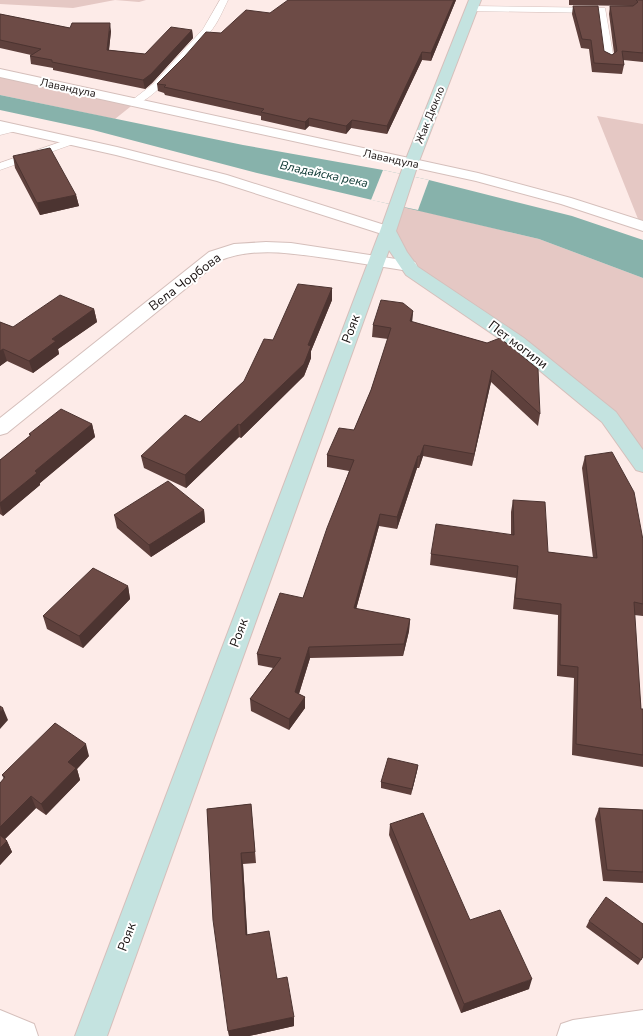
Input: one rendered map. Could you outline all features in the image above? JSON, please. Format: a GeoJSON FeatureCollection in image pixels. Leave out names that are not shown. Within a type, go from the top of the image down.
{"type":"FeatureCollection","features":[{"type":"Feature","properties":{"kind":"street","name":"Жак Дюкло"},"geometry":{"type":"LineString","coordinates":[[388,231],[409,170],[474,4]]}},
{"type":"Feature","properties":{"kind":"street","name":"Лавандула"},"geometry":{"type":"LineString","coordinates":[[0,73],[135,103],[409,170],[524,188],[643,226]]}},
{"type":"Feature","properties":{"kind":"street"},"geometry":{"type":"LineString","coordinates":[[0,125],[222,178],[388,231]]}},
{"type":"Feature","properties":{"kind":"street","name":"Рояк"},"geometry":{"type":"LineString","coordinates":[[91,1036],[388,231]]}},
{"type":"Feature","properties":{"kind":"street","name":"Пет могили"},"geometry":{"type":"LineString","coordinates":[[388,231],[399,253],[412,271],[517,342],[609,416],[643,465]]}},
{"type":"Feature","properties":{"kind":"street","name":"Вела Чорбова"},"geometry":{"type":"LineString","coordinates":[[0,428],[215,256],[234,249],[266,247],[291,248],[408,266]]}},
{"type":"Feature","properties":{"kind":"street"},"geometry":{"type":"LineString","coordinates":[[0,1026],[22,1036]]}},
{"type":"Feature","properties":{"kind":"street"},"geometry":{"type":"LineString","coordinates":[[573,1036],[643,1026]]}},
{"type":"Feature","properties":{"kind":"lane"},"geometry":{"type":"LineString","coordinates":[[135,103],[158,86],[207,30],[224,0]]}},
{"type":"Feature","properties":{"kind":"lane"},"geometry":{"type":"LineString","coordinates":[[474,4],[606,10],[609,60]]}},
{"type":"Feature","properties":{"kind":"lane"},"geometry":{"type":"LineString","coordinates":[[0,132],[16,128]]}},
{"type":"Feature","properties":{"kind":"lane"},"geometry":{"type":"LineString","coordinates":[[0,167],[72,141]]}},
{"type":"Feature","properties":{"kind":"shaded area"},"geometry":{"type":"Polygon","coordinates":[[[0,0],[115,0],[73,8],[0,4],[0,0]]]}},
{"type":"Feature","properties":{"kind":"shaded area"},"geometry":{"type":"Polygon","coordinates":[[[115,0],[146,0],[139,2],[115,0]]]}},
{"type":"Feature","properties":{"kind":"shaded area"},"geometry":{"type":"Polygon","coordinates":[[[0,73],[135,103],[115,119],[0,95],[0,73]]]}},
{"type":"Feature","properties":{"kind":"shaded area"},"geometry":{"type":"Polygon","coordinates":[[[597,116],[643,124],[643,223],[640,224],[597,116]]]}},
{"type":"Feature","properties":{"kind":"shaded area"},"geometry":{"type":"Polygon","coordinates":[[[396,205],[539,239],[643,278],[643,465],[609,417],[412,271],[388,231],[396,205]]]}},
{"type":"Feature","properties":{"kind":"water","name":"Владайска река"},"geometry":{"type":"Polygon","coordinates":[[[0,95],[243,145],[383,170],[572,216],[643,240],[643,278],[539,239],[257,173],[93,130],[0,110],[0,95]]]}},
{"type":"Feature","properties":{"kind":"pier"},"geometry":{"type":"Polygon","coordinates":[[[383,170],[429,180],[418,210],[371,200],[383,170]]]}},
{"type":"Feature","properties":{"kind":"building"},"geometry":{"type":"Polygon","coordinates":[[[288,0],[454,0],[431,53],[422,52],[387,126],[352,120],[346,126],[309,118],[305,122],[261,112],[264,109],[164,87],[166,85],[157,84],[206,32],[221,33],[246,10],[270,13],[288,0]]]}},
{"type":"Feature","properties":{"kind":"building"},"geometry":{"type":"Polygon","coordinates":[[[636,0],[643,0],[643,53],[622,51],[624,65],[594,63],[591,40],[582,39],[573,6],[598,6],[604,51],[612,55],[617,51],[610,6],[633,6],[638,2],[636,0]]]}},
{"type":"Feature","properties":{"kind":"building"},"geometry":{"type":"Polygon","coordinates":[[[0,14],[70,28],[72,23],[110,23],[107,50],[145,54],[171,27],[192,30],[151,74],[143,80],[52,62],[52,60],[30,56],[41,49],[0,40],[0,14]]]}},
{"type":"Feature","properties":{"kind":"building"},"geometry":{"type":"Polygon","coordinates":[[[50,148],[76,195],[37,203],[13,156],[50,148]]]}},
{"type":"Feature","properties":{"kind":"building"},"geometry":{"type":"Polygon","coordinates":[[[298,284],[332,288],[308,345],[311,346],[304,364],[185,475],[141,456],[185,415],[200,422],[244,381],[264,339],[273,340],[298,284]]]}},
{"type":"Feature","properties":{"kind":"building"},"geometry":{"type":"Polygon","coordinates":[[[60,295],[94,309],[52,339],[56,341],[29,361],[3,349],[0,351],[0,322],[13,327],[60,295]]]}},
{"type":"Feature","properties":{"kind":"building"},"geometry":{"type":"Polygon","coordinates":[[[381,300],[403,303],[413,311],[410,321],[487,343],[500,338],[538,369],[540,414],[492,370],[474,454],[424,445],[420,456],[418,456],[397,517],[380,514],[354,608],[410,619],[404,644],[309,647],[295,692],[305,697],[289,719],[250,699],[281,658],[257,654],[280,593],[303,598],[327,528],[354,460],[327,455],[339,428],[354,430],[371,390],[391,328],[373,325],[381,300]]]}},
{"type":"Feature","properties":{"kind":"building"},"geometry":{"type":"Polygon","coordinates":[[[61,409],[92,424],[35,471],[37,473],[0,503],[0,460],[31,435],[29,434],[61,409]]]}},
{"type":"Feature","properties":{"kind":"building"},"geometry":{"type":"Polygon","coordinates":[[[612,452],[634,492],[643,540],[643,604],[634,602],[641,709],[643,709],[643,755],[576,744],[578,667],[560,665],[561,604],[515,598],[518,566],[431,554],[436,524],[514,535],[513,500],[545,502],[548,552],[597,558],[585,456],[612,452]]]}},
{"type":"Feature","properties":{"kind":"building"},"geometry":{"type":"Polygon","coordinates":[[[168,481],[204,510],[149,545],[114,515],[168,481]]]}},
{"type":"Feature","properties":{"kind":"building"},"geometry":{"type":"Polygon","coordinates":[[[93,568],[128,586],[79,636],[43,616],[93,568]]]}},
{"type":"Feature","properties":{"kind":"building"},"geometry":{"type":"Polygon","coordinates":[[[55,723],[86,744],[68,762],[76,768],[41,804],[31,796],[0,827],[0,783],[5,777],[2,775],[55,723]]]}},
{"type":"Feature","properties":{"kind":"building"},"geometry":{"type":"Polygon","coordinates":[[[388,758],[418,765],[412,789],[381,782],[388,758]]]}},
{"type":"Feature","properties":{"kind":"building"},"geometry":{"type":"Polygon","coordinates":[[[251,804],[255,852],[241,853],[246,935],[269,931],[277,979],[287,977],[294,1017],[228,1031],[213,920],[207,809],[251,804]]]}},
{"type":"Feature","properties":{"kind":"building"},"geometry":{"type":"Polygon","coordinates":[[[599,808],[643,810],[643,872],[607,870],[599,808]]]}},
{"type":"Feature","properties":{"kind":"building"},"geometry":{"type":"Polygon","coordinates":[[[423,813],[470,920],[500,910],[532,979],[464,1004],[390,824],[423,813]]]}},
{"type":"Feature","properties":{"kind":"building"},"geometry":{"type":"Polygon","coordinates":[[[0,835],[7,841],[0,848],[0,835]]]}},
{"type":"Feature","properties":{"kind":"building"},"geometry":{"type":"Polygon","coordinates":[[[606,897],[643,924],[643,956],[641,960],[589,921],[606,897]]]}}]}
